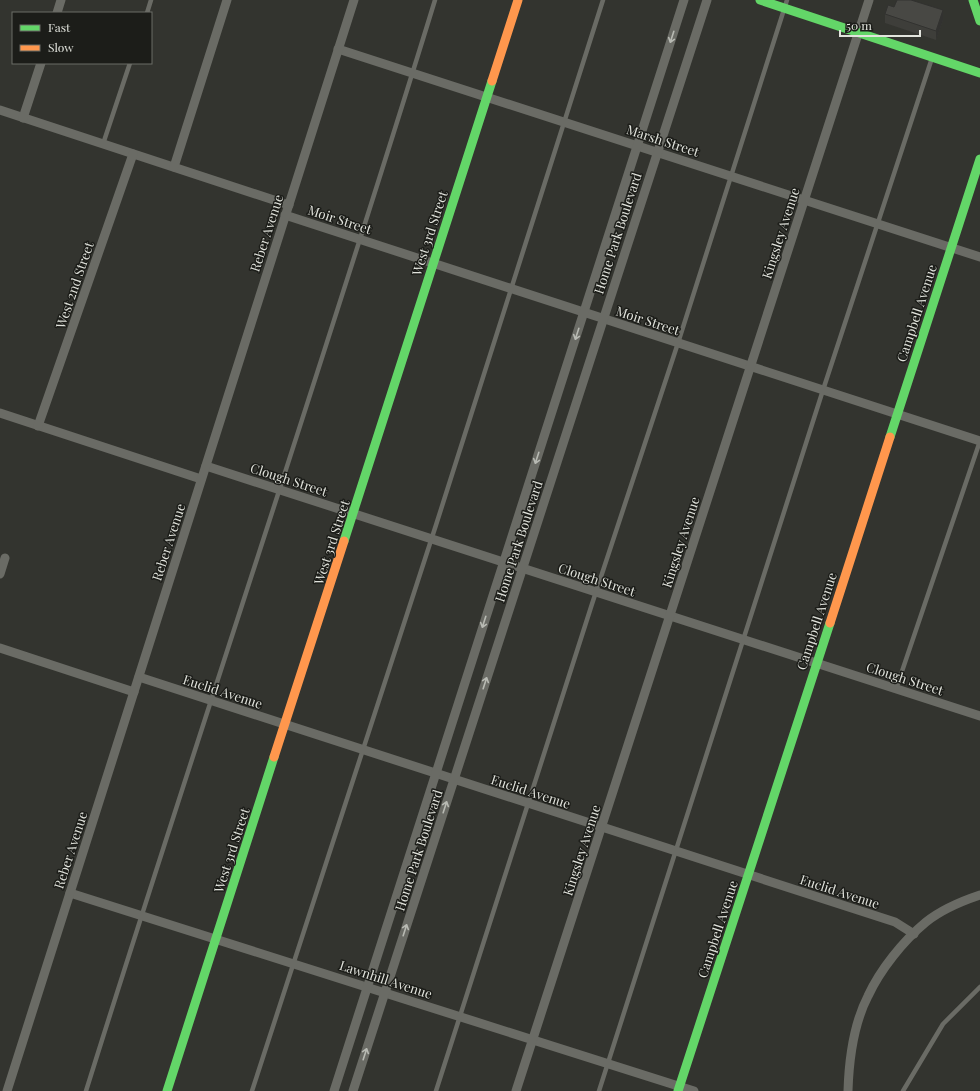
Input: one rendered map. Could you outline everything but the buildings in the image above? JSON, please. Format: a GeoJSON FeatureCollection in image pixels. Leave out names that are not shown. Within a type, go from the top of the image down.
{"type":"FeatureCollection","features":[{"type":"Feature","properties":{"kind":"street"},"geometry":{"type":"LineString","coordinates":[[57,12],[61,0]]}},
{"type":"Feature","properties":{"kind":"street"},"geometry":{"type":"LineString","coordinates":[[174,167],[227,0]]}},
{"type":"Feature","properties":{"kind":"street","name":"Reber Avenue"},"geometry":{"type":"LineString","coordinates":[[7,1091],[354,0]]}},
{"type":"Feature","properties":{"kind":"street","name":"West 3rd Street"},"geometry":{"type":"LineString","coordinates":[[166,1091],[354,514],[518,0]]}},
{"type":"Feature","properties":{"kind":"street","name":"Home Park Boulevard"},"geometry":{"type":"LineString","coordinates":[[334,1091],[684,0]]}},
{"type":"Feature","properties":{"kind":"street","name":"Home Park Boulevard"},"geometry":{"type":"LineString","coordinates":[[353,1091],[707,0]]}},
{"type":"Feature","properties":{"kind":"street"},"geometry":{"type":"LineString","coordinates":[[760,0],[786,4],[980,73]]}},
{"type":"Feature","properties":{"kind":"street","name":"Kingsley Avenue"},"geometry":{"type":"LineString","coordinates":[[516,1091],[869,0]]}},
{"type":"Feature","properties":{"kind":"street"},"geometry":{"type":"LineString","coordinates":[[974,0],[980,10]]}},
{"type":"Feature","properties":{"kind":"street"},"geometry":{"type":"LineString","coordinates":[[974,0],[980,21]]}},
{"type":"Feature","properties":{"kind":"street","name":"Marsh Street"},"geometry":{"type":"LineString","coordinates":[[338,49],[980,257]]}},
{"type":"Feature","properties":{"kind":"street"},"geometry":{"type":"LineString","coordinates":[[23,118],[41,64]]}},
{"type":"Feature","properties":{"kind":"street"},"geometry":{"type":"LineString","coordinates":[[0,110],[289,205]]}},
{"type":"Feature","properties":{"kind":"street","name":"West 2nd Street"},"geometry":{"type":"LineString","coordinates":[[38,426],[133,154]]}},
{"type":"Feature","properties":{"kind":"street","name":"Campbell Avenue"},"geometry":{"type":"LineString","coordinates":[[679,1089],[896,414],[980,159]]}},
{"type":"Feature","properties":{"kind":"street","name":"Moir Street"},"geometry":{"type":"LineString","coordinates":[[285,215],[980,441]]}},
{"type":"Feature","properties":{"kind":"street"},"geometry":{"type":"LineString","coordinates":[[0,413],[202,479]]}},
{"type":"Feature","properties":{"kind":"street","name":"Clough Street"},"geometry":{"type":"LineString","coordinates":[[206,466],[980,715]]}},
{"type":"Feature","properties":{"kind":"street"},"geometry":{"type":"LineString","coordinates":[[0,574],[5,558]]}},
{"type":"Feature","properties":{"kind":"street"},"geometry":{"type":"LineString","coordinates":[[0,648],[134,692]]}},
{"type":"Feature","properties":{"kind":"street","name":"Euclid Avenue"},"geometry":{"type":"LineString","coordinates":[[139,677],[895,922],[914,934]]}},
{"type":"Feature","properties":{"kind":"street","name":"Lawnhill Avenue"},"geometry":{"type":"LineString","coordinates":[[70,893],[460,1016],[608,1064],[679,1089],[694,1091]]}},
{"type":"Feature","properties":{"kind":"street"},"geometry":{"type":"LineString","coordinates":[[848,1091],[849,1069],[855,1033],[868,996],[888,965],[926,922],[940,913],[980,895]]}},
{"type":"Feature","properties":{"kind":"lane"},"geometry":{"type":"LineString","coordinates":[[146,12],[151,0]]}},
{"type":"Feature","properties":{"kind":"lane"},"geometry":{"type":"LineString","coordinates":[[86,1091],[141,915],[280,490],[435,0]]}},
{"type":"Feature","properties":{"kind":"lane"},"geometry":{"type":"LineString","coordinates":[[252,1091],[432,539],[563,122],[603,0]]}},
{"type":"Feature","properties":{"kind":"lane"},"geometry":{"type":"LineString","coordinates":[[436,1091],[595,592],[678,343],[786,4]]}},
{"type":"Feature","properties":{"kind":"lane"},"geometry":{"type":"LineString","coordinates":[[598,1091],[608,1064],[823,390],[932,57]]}},
{"type":"Feature","properties":{"kind":"lane"},"geometry":{"type":"LineString","coordinates":[[103,144],[130,64]]}},
{"type":"Feature","properties":{"kind":"lane"},"geometry":{"type":"LineString","coordinates":[[896,689],[980,441]]}},
{"type":"Feature","properties":{"kind":"lane"},"geometry":{"type":"LineString","coordinates":[[903,1091],[943,1024],[980,987]]}},
{"type":"Feature","properties":{"kind":"traffic: fast"},"geometry":{"type":"LineString","coordinates":[[760,0],[980,73]]}},
{"type":"Feature","properties":{"kind":"traffic: fast"},"geometry":{"type":"LineString","coordinates":[[973,0],[980,21]]}},
{"type":"Feature","properties":{"kind":"traffic: fast"},"geometry":{"type":"LineString","coordinates":[[344,541],[492,81]]}},
{"type":"Feature","properties":{"kind":"traffic: fast"},"geometry":{"type":"LineString","coordinates":[[890,437],[980,159]]}},
{"type":"Feature","properties":{"kind":"traffic: fast"},"geometry":{"type":"LineString","coordinates":[[678,1091],[830,623]]}},
{"type":"Feature","properties":{"kind":"traffic: fast"},"geometry":{"type":"LineString","coordinates":[[167,1091],[274,757]]}},
{"type":"Feature","properties":{"kind":"traffic: slow"},"geometry":{"type":"LineString","coordinates":[[492,81],[518,0]]}},
{"type":"Feature","properties":{"kind":"traffic: slow"},"geometry":{"type":"LineString","coordinates":[[830,623],[890,437]]}},
{"type":"Feature","properties":{"kind":"traffic: slow"},"geometry":{"type":"LineString","coordinates":[[274,757],[344,541]]}}]}
